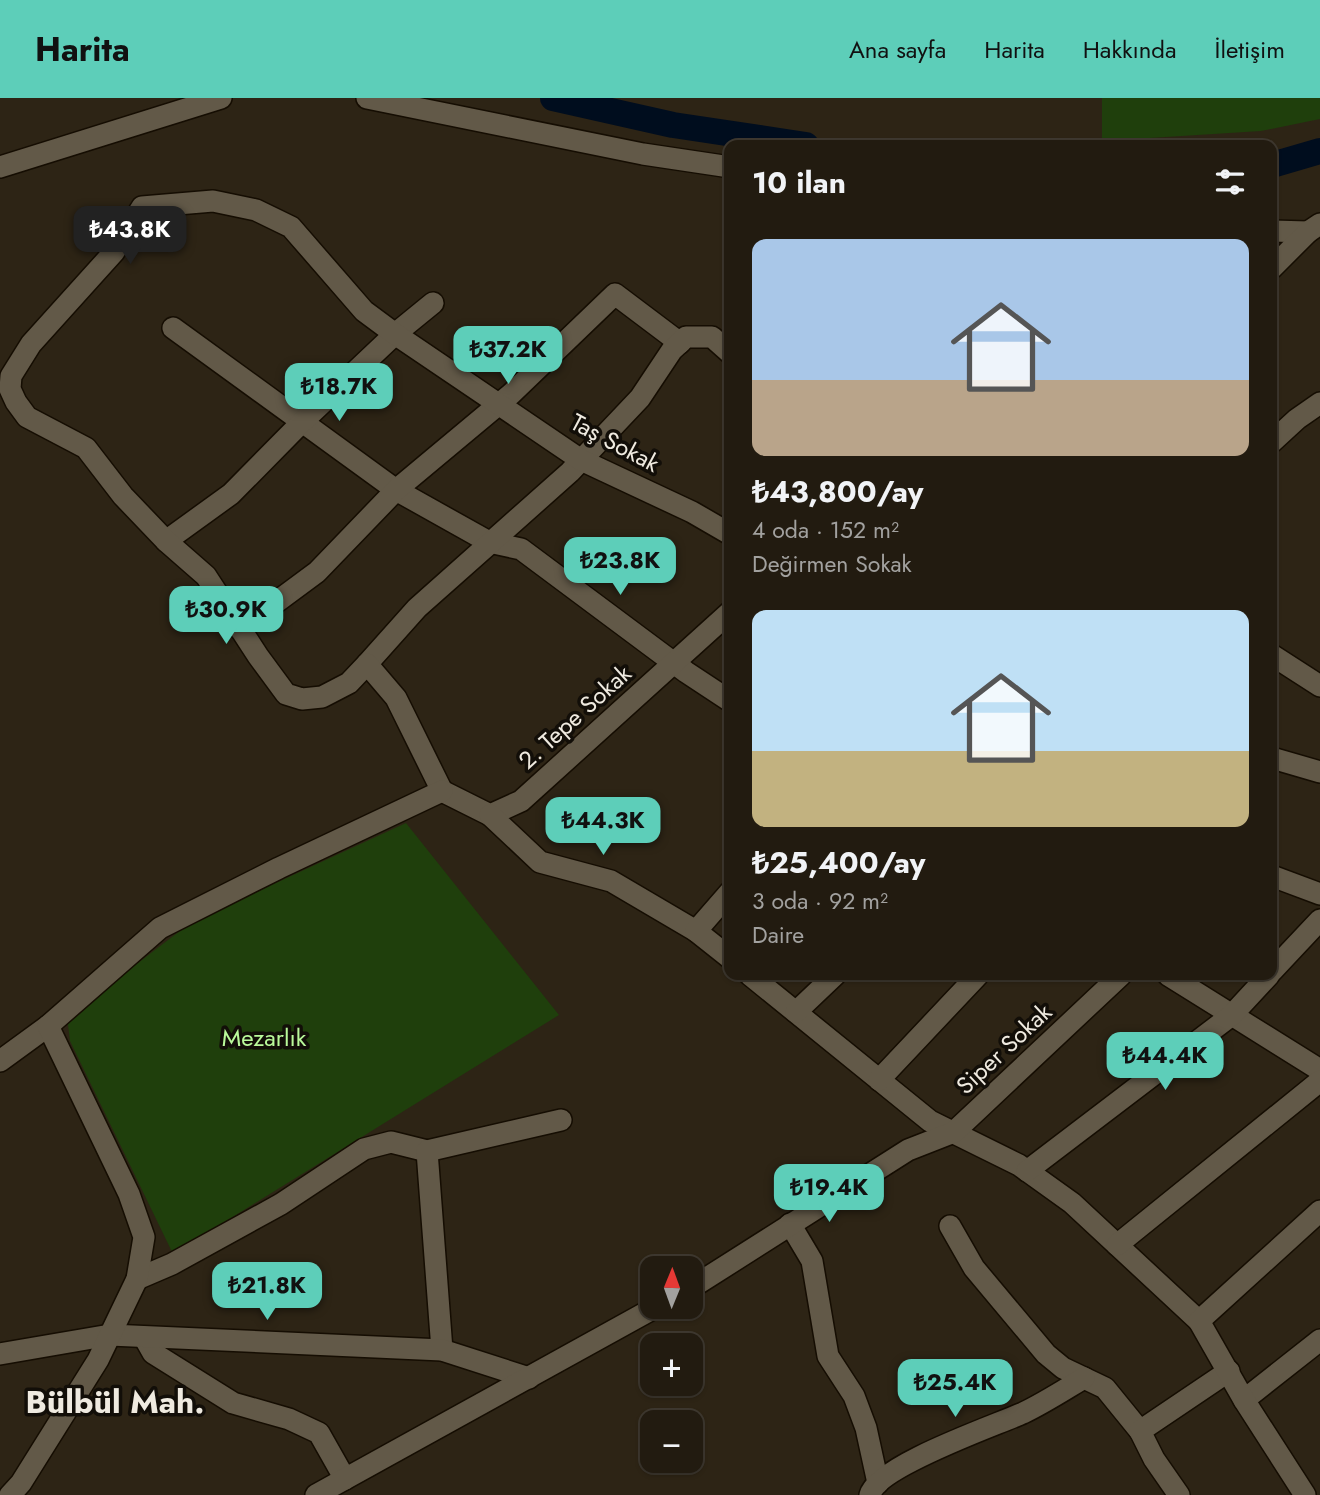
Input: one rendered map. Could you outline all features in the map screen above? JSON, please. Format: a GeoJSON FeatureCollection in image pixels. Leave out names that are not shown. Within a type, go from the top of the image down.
{"type":"FeatureCollection","features":[{"type":"Feature","properties":{"kind":"street"},"geometry":{"type":"LineString","coordinates":[[0,167],[221,98]]}},
{"type":"Feature","properties":{"kind":"street"},"geometry":{"type":"LineString","coordinates":[[367,98],[643,154],[724,166]]}},
{"type":"Feature","properties":{"kind":"street","name":"Taş Sokak"},"geometry":{"type":"LineString","coordinates":[[166,541],[123,496],[86,449],[27,417],[10,389],[12,376],[31,344],[114,252],[142,207],[212,201],[256,210],[291,227],[364,311],[395,334],[581,460],[692,512],[724,531]]}},
{"type":"Feature","properties":{"kind":"street"},"geometry":{"type":"LineString","coordinates":[[1277,232],[1314,228]]}},
{"type":"Feature","properties":{"kind":"street"},"geometry":{"type":"LineString","coordinates":[[1277,263],[1314,228]]}},
{"type":"Feature","properties":{"kind":"street"},"geometry":{"type":"LineString","coordinates":[[240,629],[317,572],[396,490],[498,404],[615,294],[680,343]]}},
{"type":"Feature","properties":{"kind":"street"},"geometry":{"type":"LineString","coordinates":[[433,303],[395,334],[231,494],[166,541],[206,576],[286,694],[302,699],[322,697],[349,682],[417,608],[581,460],[640,398],[672,350],[686,337],[712,337],[724,348]]}},
{"type":"Feature","properties":{"kind":"street"},"geometry":{"type":"LineString","coordinates":[[173,328],[396,490],[489,542],[521,550],[724,697]]}},
{"type":"Feature","properties":{"kind":"street"},"geometry":{"type":"LineString","coordinates":[[1277,437],[1320,403]]}},
{"type":"Feature","properties":{"kind":"street","name":"2. Tepe Sokak"},"geometry":{"type":"LineString","coordinates":[[490,815],[522,801],[724,617]]}},
{"type":"Feature","properties":{"kind":"street"},"geometry":{"type":"LineString","coordinates":[[1277,658],[1320,686]]}},
{"type":"Feature","properties":{"kind":"street"},"geometry":{"type":"LineString","coordinates":[[367,664],[396,698],[442,791],[490,815],[540,862],[611,881],[696,931],[724,953]]}},
{"type":"Feature","properties":{"kind":"street"},"geometry":{"type":"LineString","coordinates":[[1277,759],[1320,772]]}},
{"type":"Feature","properties":{"kind":"street"},"geometry":{"type":"LineString","coordinates":[[0,1061],[48,1026],[160,928],[442,791]]}},
{"type":"Feature","properties":{"kind":"street"},"geometry":{"type":"LineString","coordinates":[[1277,878],[1320,894]]}},
{"type":"Feature","properties":{"kind":"street"},"geometry":{"type":"LineString","coordinates":[[696,931],[724,899]]}},
{"type":"Feature","properties":{"kind":"street"},"geometry":{"type":"LineString","coordinates":[[1277,967],[1320,920]]}},
{"type":"Feature","properties":{"kind":"street"},"geometry":{"type":"LineString","coordinates":[[756,980],[930,1121],[1027,1171],[1072,1203],[1199,1321],[1244,1400],[1305,1495]]}},
{"type":"Feature","properties":{"kind":"street"},"geometry":{"type":"LineString","coordinates":[[796,1012],[830,980]]}},
{"type":"Feature","properties":{"kind":"street"},"geometry":{"type":"LineString","coordinates":[[879,1080],[973,980]]}},
{"type":"Feature","properties":{"kind":"street","name":"Siper Sokak"},"geometry":{"type":"LineString","coordinates":[[954,1132],[1116,980]]}},
{"type":"Feature","properties":{"kind":"street"},"geometry":{"type":"LineString","coordinates":[[1176,980],[1320,1070]]}},
{"type":"Feature","properties":{"kind":"street"},"geometry":{"type":"LineString","coordinates":[[1027,1171],[1232,1014],[1264,980]]}},
{"type":"Feature","properties":{"kind":"street"},"geometry":{"type":"LineString","coordinates":[[10,1495],[22,1483],[98,1360],[137,1279],[144,1237],[129,1194],[48,1026]]}},
{"type":"Feature","properties":{"kind":"street"},"geometry":{"type":"LineString","coordinates":[[1117,1245],[1320,1081]]}},
{"type":"Feature","properties":{"kind":"street"},"geometry":{"type":"LineString","coordinates":[[137,1279],[172,1264],[281,1204],[364,1149],[391,1142],[426,1151],[561,1120]]}},
{"type":"Feature","properties":{"kind":"street"},"geometry":{"type":"LineString","coordinates":[[704,1279],[908,1150],[954,1132]]}},
{"type":"Feature","properties":{"kind":"street"},"geometry":{"type":"LineString","coordinates":[[426,1151],[442,1350]]}},
{"type":"Feature","properties":{"kind":"street"},"geometry":{"type":"LineString","coordinates":[[1199,1321],[1320,1211]]}},
{"type":"Feature","properties":{"kind":"street"},"geometry":{"type":"LineString","coordinates":[[790,1224],[812,1261],[828,1356],[853,1396],[866,1428],[874,1489]]}},
{"type":"Feature","properties":{"kind":"street"},"geometry":{"type":"LineString","coordinates":[[950,1226],[974,1268],[1046,1354],[1063,1368],[1105,1388],[1140,1431],[1154,1459],[1179,1495]]}},
{"type":"Feature","properties":{"kind":"street"},"geometry":{"type":"LineString","coordinates":[[316,1495],[640,1316]]}},
{"type":"Feature","properties":{"kind":"street"},"geometry":{"type":"LineString","coordinates":[[0,1354],[110,1335],[442,1350],[529,1378]]}},
{"type":"Feature","properties":{"kind":"street"},"geometry":{"type":"LineString","coordinates":[[144,1337],[153,1353],[233,1403],[289,1419],[319,1433],[345,1479]]}},
{"type":"Feature","properties":{"kind":"street"},"geometry":{"type":"LineString","coordinates":[[1244,1400],[1320,1340]]}},
{"type":"Feature","properties":{"kind":"street"},"geometry":{"type":"LineString","coordinates":[[1140,1431],[1229,1371]]}},
{"type":"Feature","properties":{"kind":"street"},"geometry":{"type":"LineString","coordinates":[[874,1489],[886,1475],[909,1462],[1025,1412],[1084,1378]]}},
{"type":"Feature","properties":{"kind":"green space"},"geometry":{"type":"Polygon","coordinates":[[[1102,98],[1320,98],[1320,119],[1261,131],[1102,140],[1102,98]]]}},
{"type":"Feature","properties":{"kind":"green space","name":"Mezarlık"},"geometry":{"type":"Polygon","coordinates":[[[406,823],[559,1015],[173,1254],[70,1041],[67,1017],[193,921],[406,823]]]}},
{"type":"Feature","properties":{"kind":"waterway"},"geometry":{"type":"LineString","coordinates":[[553,98],[673,125],[773,140]]}},
{"type":"Feature","properties":{"kind":"waterway"},"geometry":{"type":"LineString","coordinates":[[1277,164],[1320,151]]}},
{"type":"Feature","properties":{"kind":"district","name":"Bülbül Mah."},"geometry":{"type":"Point","coordinates":[115,1402]}}]}
